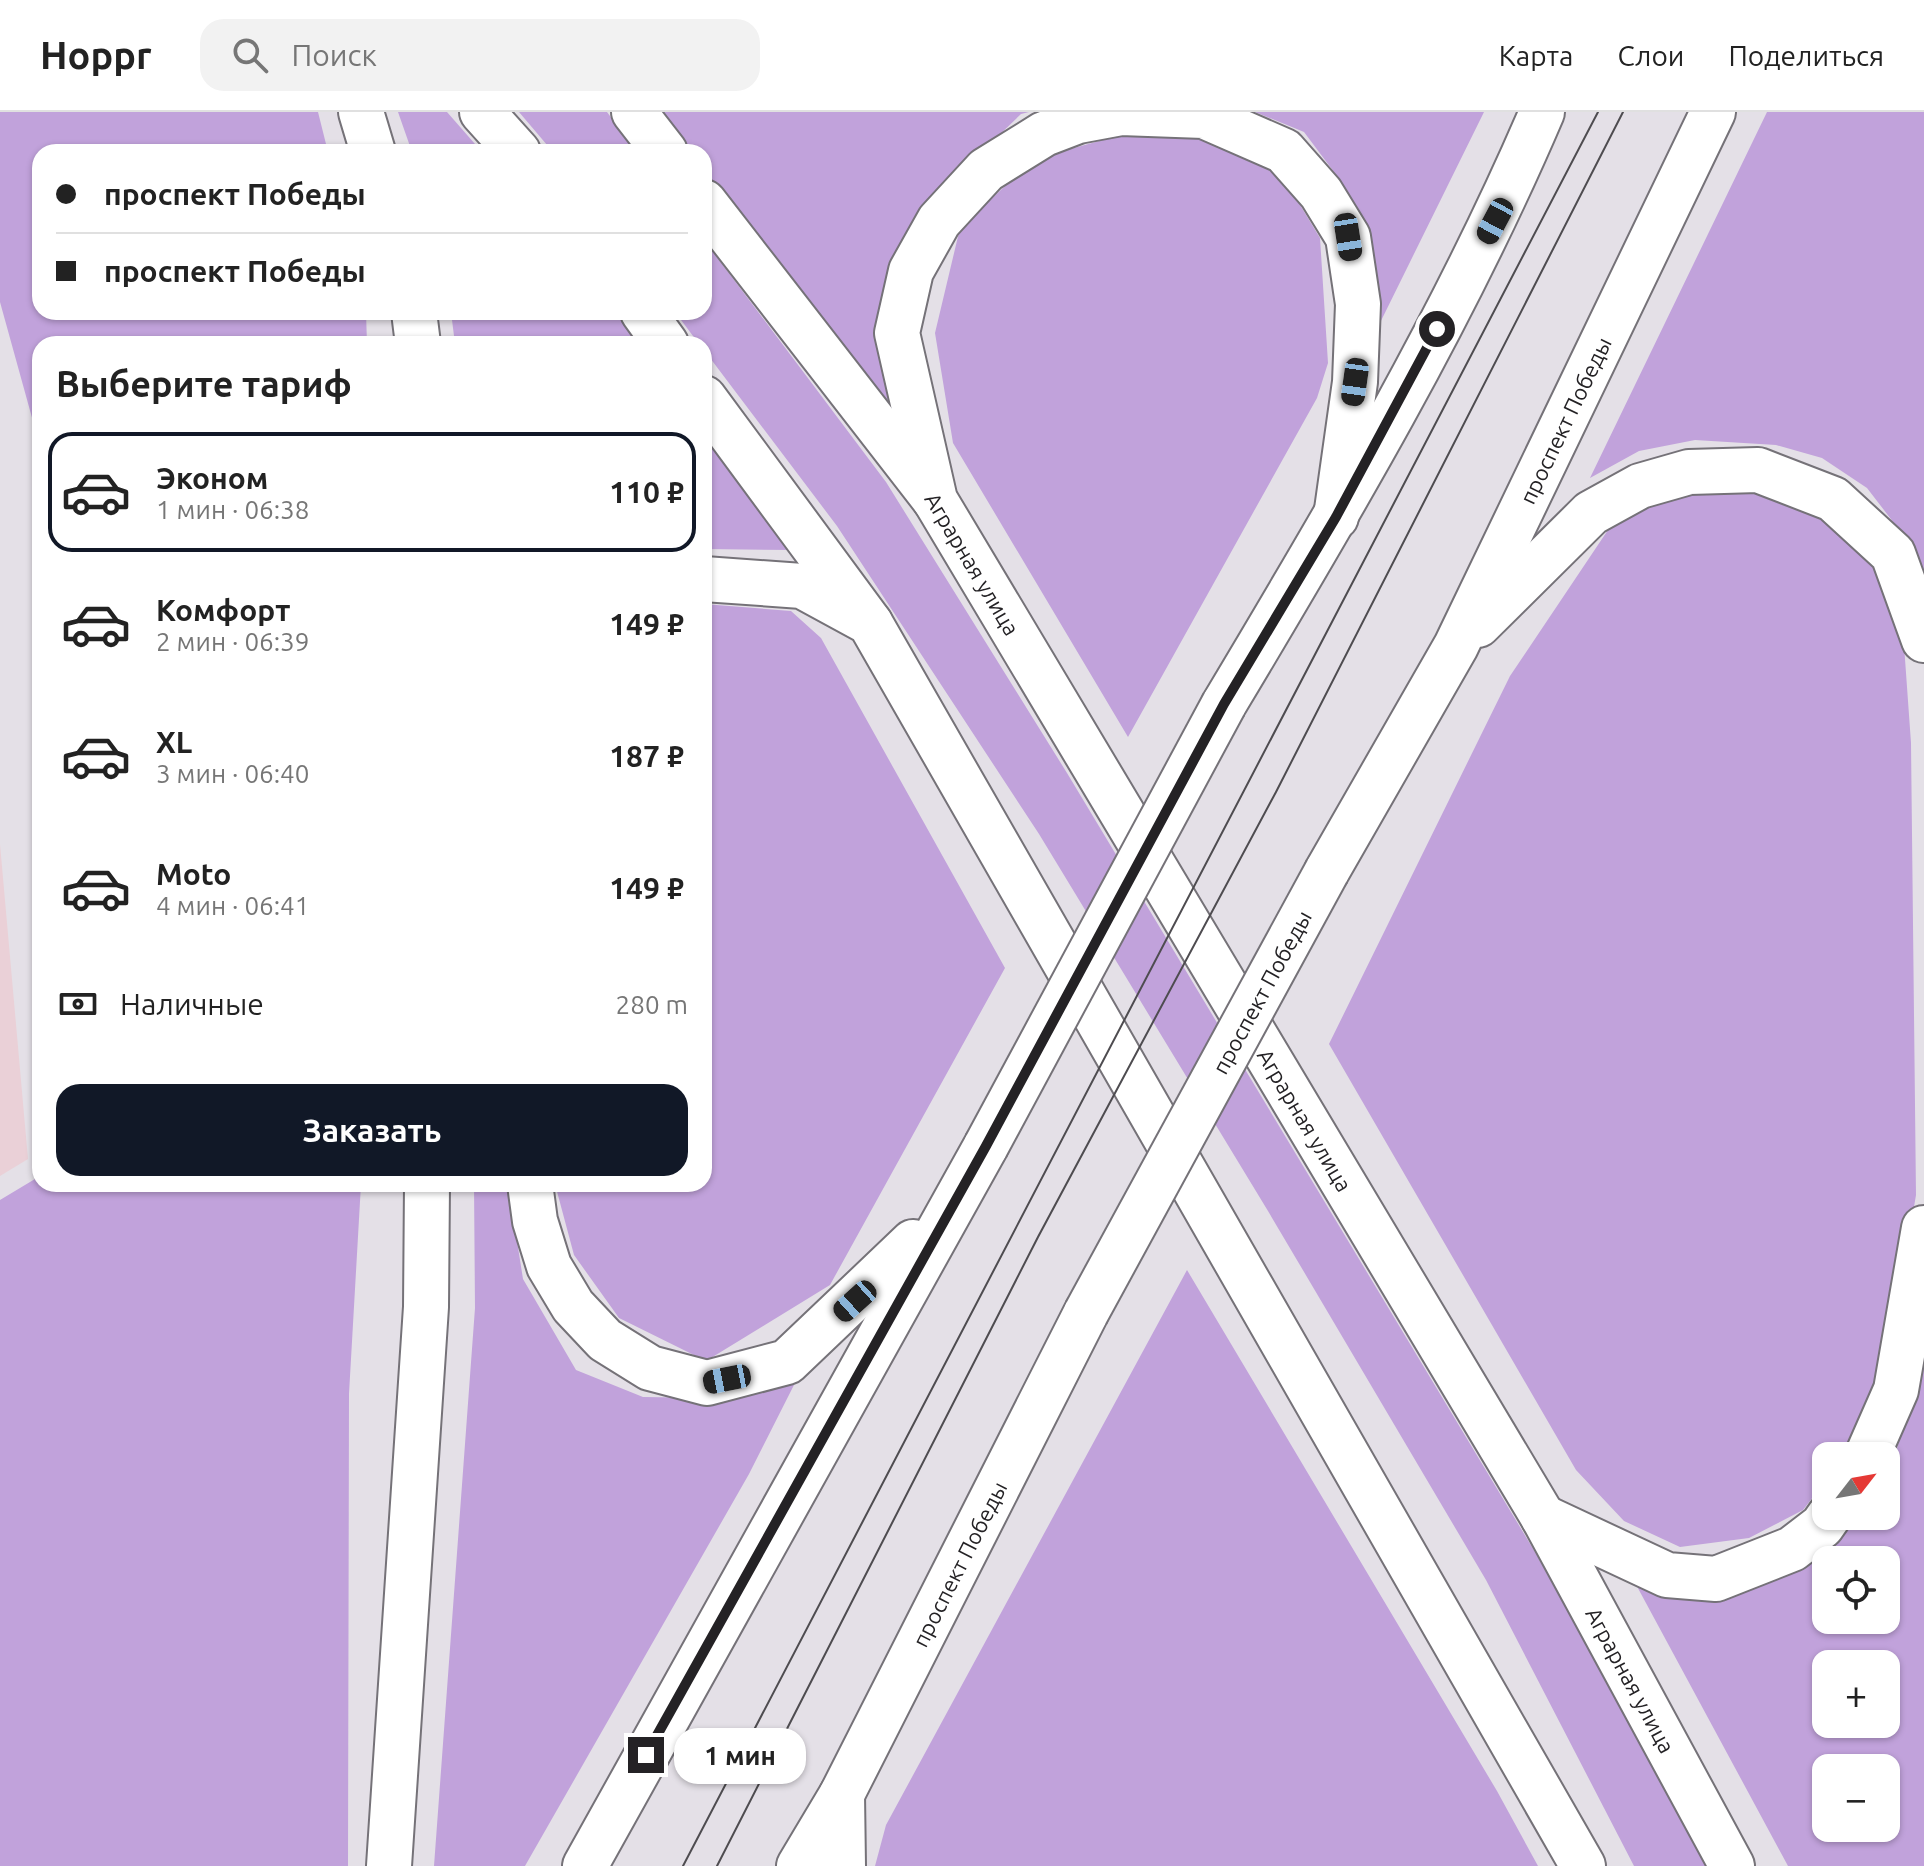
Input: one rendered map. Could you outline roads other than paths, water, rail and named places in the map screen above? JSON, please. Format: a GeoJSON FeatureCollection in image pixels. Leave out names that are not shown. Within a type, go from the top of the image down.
{"type":"FeatureCollection","features":[{"type":"Feature","properties":{"kind":"main road"},"geometry":{"type":"LineString","coordinates":[[361,112],[371,144]]}},
{"type":"Feature","properties":{"kind":"main road"},"geometry":{"type":"LineString","coordinates":[[482,112],[511,144]]}},
{"type":"Feature","properties":{"kind":"main road"},"geometry":{"type":"LineString","coordinates":[[634,112],[659,144]]}},
{"type":"Feature","properties":{"kind":"main road"},"geometry":{"type":"LineString","coordinates":[[585,1866],[951,1203],[986,1146],[1224,704],[1336,517],[1495,221],[1542,112]]}},
{"type":"Feature","properties":{"kind":"main road","name":"проспект Победы"},"geometry":{"type":"LineString","coordinates":[[799,1866],[842,1794],[1086,1313],[1327,871],[1456,646],[1713,112]]}},
{"type":"Feature","properties":{"kind":"main road"},"geometry":{"type":"LineString","coordinates":[[935,500],[897,333],[911,271],[939,221],[986,170],[1044,134],[1078,121],[1121,113],[1190,115],[1204,116],[1284,151],[1321,193],[1348,237],[1358,304],[1355,382],[1336,517]]}},
{"type":"Feature","properties":{"kind":"main road","name":"Аграрная улица"},"geometry":{"type":"LineString","coordinates":[[712,212],[935,500],[1543,1517],[1732,1866]]}},
{"type":"Feature","properties":{"kind":"main road"},"geometry":{"type":"LineString","coordinates":[[712,409],[870,623],[1572,1856]]}},
{"type":"Feature","properties":{"kind":"main road"},"geometry":{"type":"LineString","coordinates":[[1456,646],[1591,513],[1640,486],[1689,472],[1758,470],[1833,499],[1893,554],[1924,640]]}},
{"type":"Feature","properties":{"kind":"main road"},"geometry":{"type":"LineString","coordinates":[[712,580],[802,586],[870,623]]}},
{"type":"Feature","properties":{"kind":"main road"},"geometry":{"type":"LineString","coordinates":[[389,1866],[426,1307],[427,1192]]}},
{"type":"Feature","properties":{"kind":"main road"},"geometry":{"type":"LineString","coordinates":[[531,1192],[535,1221],[549,1266],[573,1306],[605,1340],[650,1368],[707,1383],[787,1362],[855,1301],[951,1203]]}},
{"type":"Feature","properties":{"kind":"main road"},"geometry":{"type":"LineString","coordinates":[[1873,1442],[1896,1390],[1924,1228]]}},
{"type":"Feature","properties":{"kind":"main road"},"geometry":{"type":"LineString","coordinates":[[1543,1517],[1667,1575],[1716,1579],[1792,1549],[1817,1530]]}},
{"type":"Feature","properties":{"kind":"main road"},"geometry":{"type":"LineString","coordinates":[[842,1794],[843,1866]]}},
{"type":"Feature","properties":{"kind":"tram line"},"geometry":{"type":"LineString","coordinates":[[683,1866],[1598,112]]}},
{"type":"Feature","properties":{"kind":"tram line"},"geometry":{"type":"LineString","coordinates":[[717,1866],[1038,1237],[1276,792],[1623,112]]}}]}
